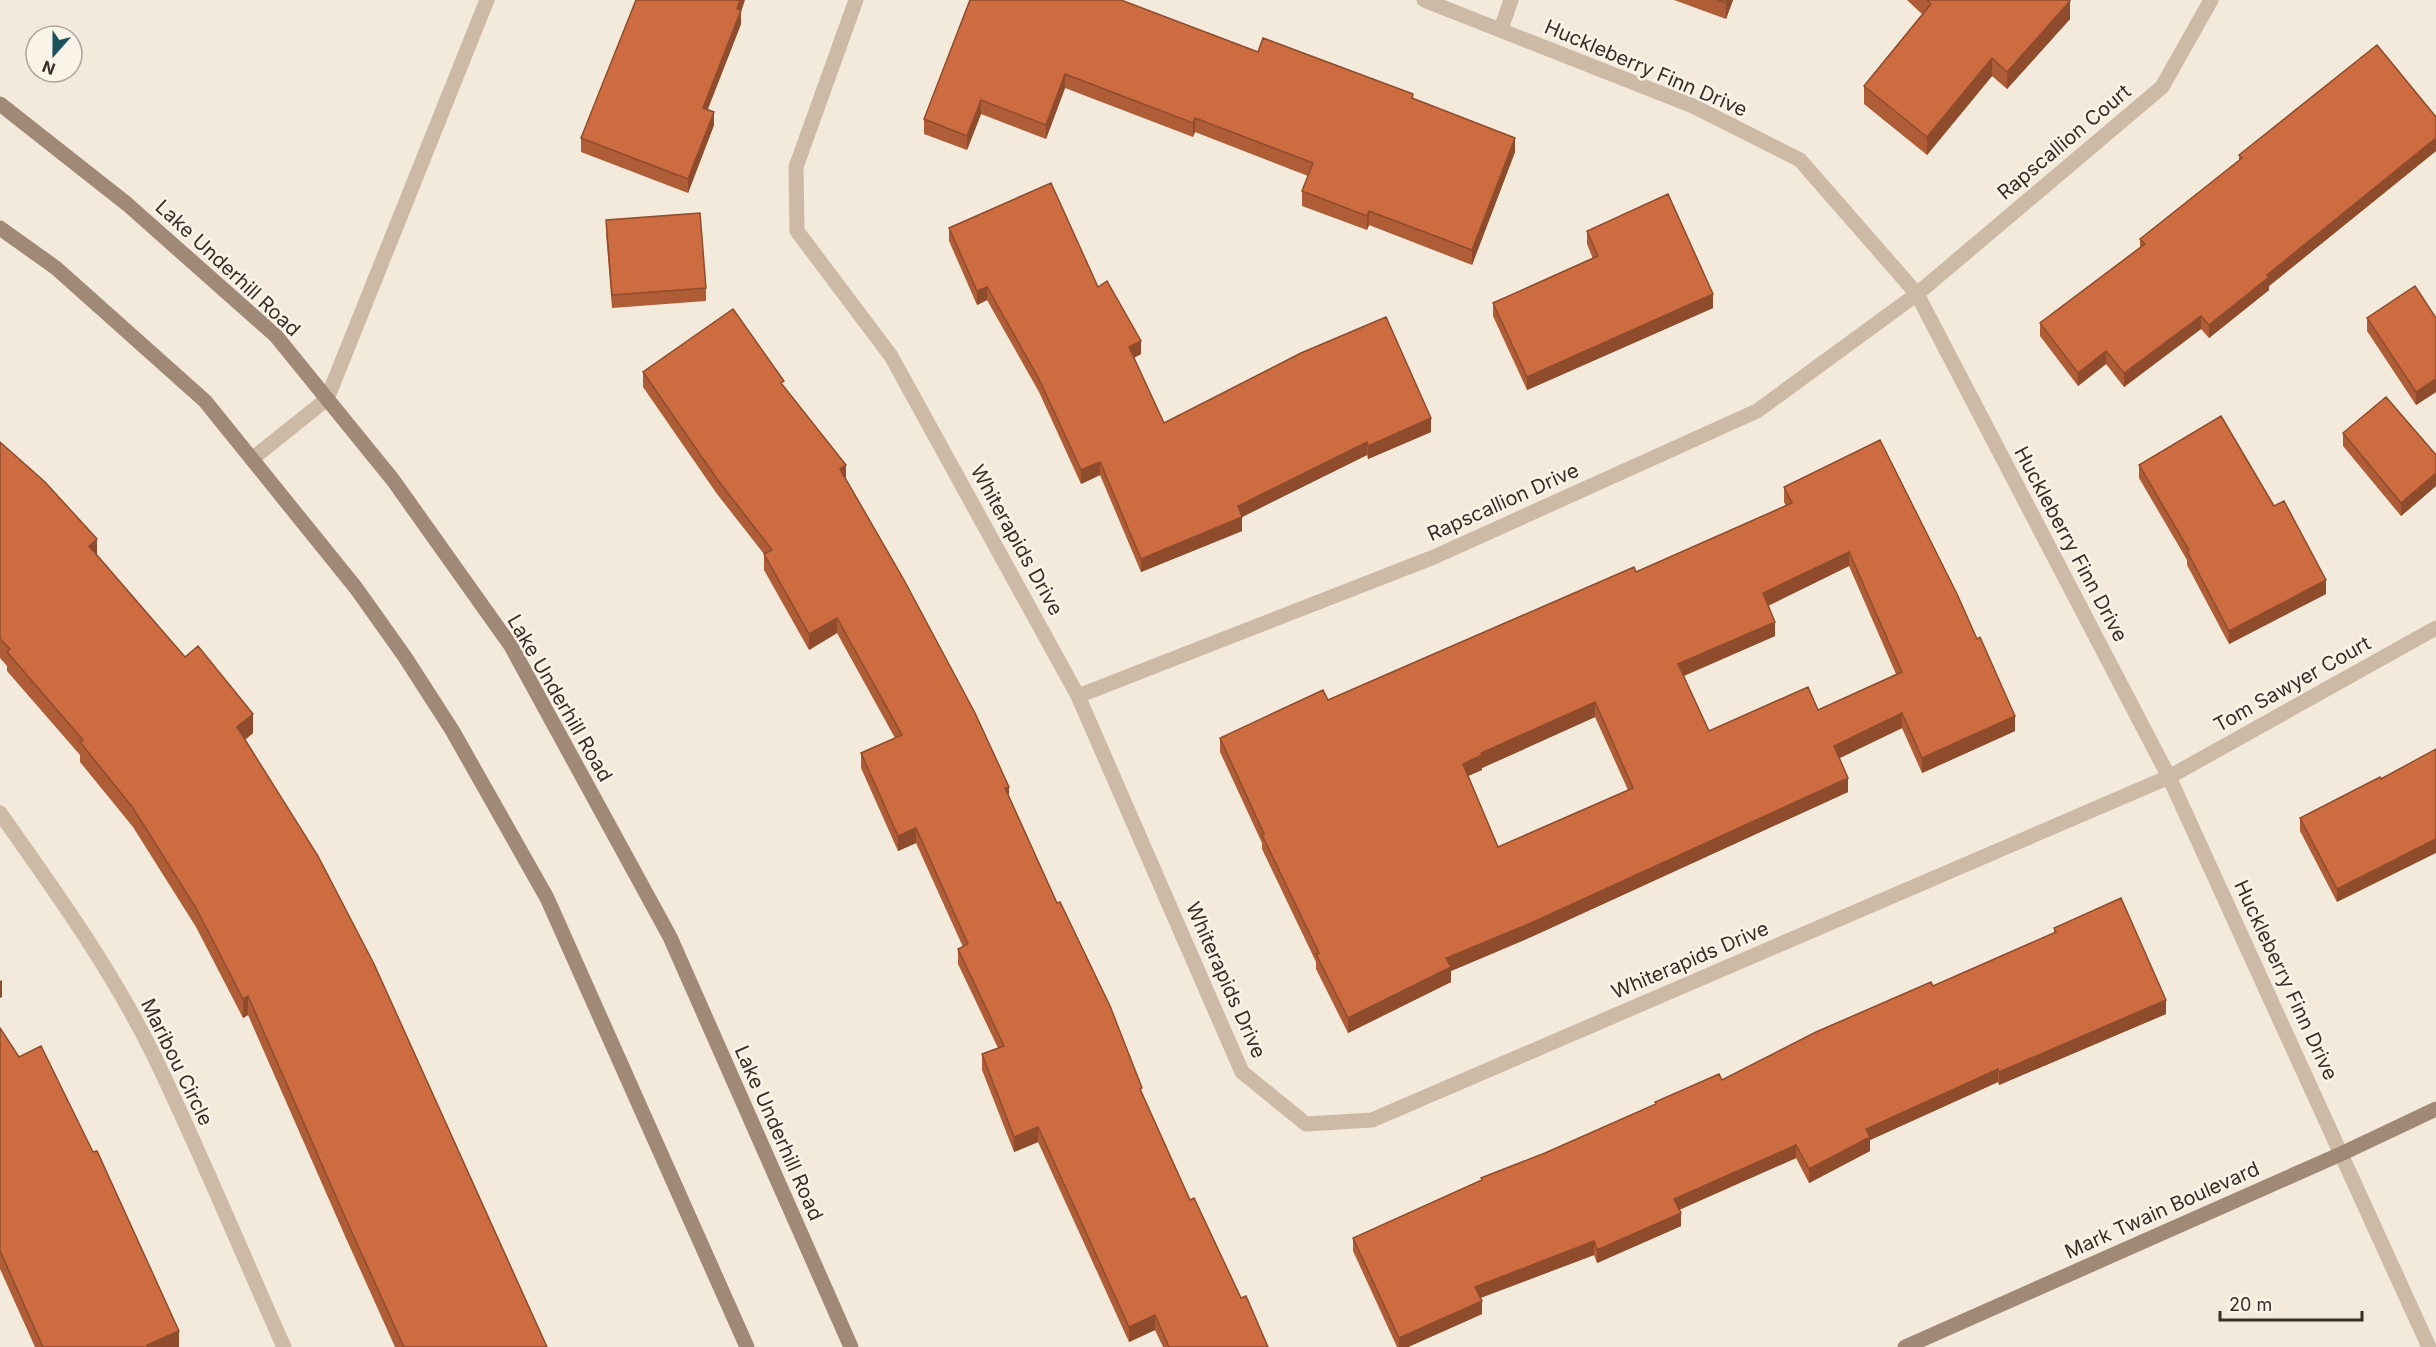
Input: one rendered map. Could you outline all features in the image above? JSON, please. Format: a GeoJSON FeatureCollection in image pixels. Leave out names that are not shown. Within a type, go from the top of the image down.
{"type":"FeatureCollection","features":[{"type":"Feature","properties":{"kind":"street"},"geometry":{"type":"LineString","coordinates":[[252,459],[327,399],[487,0]]}},
{"type":"Feature","properties":{"kind":"street","name":"Whiterapids Drive"},"geometry":{"type":"LineString","coordinates":[[856,0],[796,167],[797,231],[891,356],[1078,696],[1242,1072],[1306,1124],[1372,1120],[2169,777]]}},
{"type":"Feature","properties":{"kind":"street","name":"Huckleberry Finn Drive"},"geometry":{"type":"LineString","coordinates":[[1424,0],[1693,105],[1800,160],[1917,294],[2169,777],[2430,1347]]}},
{"type":"Feature","properties":{"kind":"street"},"geometry":{"type":"LineString","coordinates":[[1500,29],[1511,0]]}},
{"type":"Feature","properties":{"kind":"street","name":"Rapscallion Court"},"geometry":{"type":"LineString","coordinates":[[1917,294],[2162,87],[2211,0]]}},
{"type":"Feature","properties":{"kind":"street","name":"Lake Underhill Road"},"geometry":{"type":"LineString","coordinates":[[0,104],[127,204],[276,336],[393,480],[511,646],[670,937],[851,1347]]}},
{"type":"Feature","properties":{"kind":"street"},"geometry":{"type":"LineString","coordinates":[[0,228],[56,268],[205,401],[356,588],[405,657],[452,730],[547,898],[747,1347]]}},
{"type":"Feature","properties":{"kind":"street","name":"Rapscallion Drive"},"geometry":{"type":"LineString","coordinates":[[1078,696],[1434,557],[1757,411],[1917,294]]}},
{"type":"Feature","properties":{"kind":"street","name":"Tom Sawyer Court"},"geometry":{"type":"LineString","coordinates":[[2169,777],[2436,628]]}},
{"type":"Feature","properties":{"kind":"street","name":"Maribou Circle"},"geometry":{"type":"LineString","coordinates":[[0,813],[45,876],[87,942],[123,1000],[155,1059],[284,1347]]}},
{"type":"Feature","properties":{"kind":"street","name":"Mark Twain Boulevard"},"geometry":{"type":"LineString","coordinates":[[1905,1347],[2343,1153],[2436,1108]]}},
{"type":"Feature","properties":{"kind":"building"},"geometry":{"type":"Polygon","coordinates":[[[636,0],[740,0],[737,9],[741,10],[703,108],[714,112],[688,179],[581,138],[636,0]]]}},
{"type":"Feature","properties":{"kind":"building"},"geometry":{"type":"Polygon","coordinates":[[[970,0],[1121,0],[1258,52],[1263,38],[1413,94],[1412,98],[1515,138],[1472,250],[1369,211],[1367,216],[1302,191],[1313,163],[1195,118],[1193,123],[1065,74],[1046,125],[981,100],[967,136],[924,119],[970,0]]]}},
{"type":"Feature","properties":{"kind":"building"},"geometry":{"type":"Polygon","coordinates":[[[1927,0],[2070,1],[2007,72],[1992,58],[1927,137],[1864,86],[1931,4],[1927,0]]]}},
{"type":"Feature","properties":{"kind":"building"},"geometry":{"type":"Polygon","coordinates":[[[2377,45],[2436,117],[2436,138],[2209,325],[2201,316],[2124,373],[2106,351],[2078,373],[2040,323],[2145,244],[2140,239],[2242,158],[2239,155],[2377,45]]]}},
{"type":"Feature","properties":{"kind":"building"},"geometry":{"type":"Polygon","coordinates":[[[1051,183],[1098,287],[1107,281],[1141,341],[1129,347],[1164,423],[1301,353],[1386,317],[1431,418],[1368,446],[1367,442],[1238,506],[1242,517],[1141,559],[1100,462],[1081,470],[1039,379],[987,287],[977,291],[949,228],[1051,183]]]}},
{"type":"Feature","properties":{"kind":"building"},"geometry":{"type":"Polygon","coordinates":[[[1668,194],[1713,294],[1527,377],[1493,303],[1598,256],[1587,231],[1668,194]]]}},
{"type":"Feature","properties":{"kind":"building"},"geometry":{"type":"Polygon","coordinates":[[[700,213],[706,288],[612,295],[606,220],[700,213]]]}},
{"type":"Feature","properties":{"kind":"building"},"geometry":{"type":"Polygon","coordinates":[[[2415,286],[2436,318],[2436,379],[2416,392],[2367,318],[2415,286]]]}},
{"type":"Feature","properties":{"kind":"building"},"geometry":{"type":"Polygon","coordinates":[[[733,309],[784,381],[781,383],[846,465],[840,469],[904,580],[975,713],[1009,787],[1005,788],[1057,903],[1060,902],[1110,1006],[1142,1088],[1140,1089],[1190,1200],[1194,1198],[1241,1298],[1246,1296],[1268,1347],[1169,1347],[1155,1315],[1129,1327],[1038,1127],[1014,1137],[982,1054],[1004,1046],[958,949],[968,944],[916,828],[898,836],[861,753],[902,735],[837,618],[809,634],[764,554],[772,550],[717,479],[643,372],[733,309]]]}},
{"type":"Feature","properties":{"kind":"building"},"geometry":{"type":"Polygon","coordinates":[[[2386,397],[2436,455],[2436,473],[2401,503],[2343,433],[2386,397]]]}},
{"type":"Feature","properties":{"kind":"building"},"geometry":{"type":"Polygon","coordinates":[[[2221,416],[2274,506],[2284,501],[2326,580],[2229,631],[2187,551],[2189,550],[2139,465],[2221,416]]]}},
{"type":"Feature","properties":{"kind":"building"},"geometry":{"type":"Polygon","coordinates":[[[1880,440],[1977,639],[1980,637],[2015,716],[1922,758],[1902,713],[1834,746],[1848,778],[1531,923],[1446,958],[1451,967],[1348,1018],[1316,954],[1319,953],[1262,835],[1264,834],[1220,738],[1323,690],[1328,700],[1634,567],[1636,572],[1792,503],[1784,487],[1880,440]],[[1849,552],[1763,593],[1775,622],[1678,664],[1709,731],[1808,687],[1818,710],[1902,672],[1849,552]],[[1595,702],[1481,753],[1482,755],[1463,764],[1498,847],[1633,788],[1595,702]]]}},
{"type":"Feature","properties":{"kind":"building"},"geometry":{"type":"Polygon","coordinates":[[[0,442],[45,482],[97,539],[89,546],[185,657],[198,646],[253,714],[237,727],[318,856],[374,964],[547,1347],[404,1347],[248,996],[243,999],[196,908],[133,808],[80,742],[83,740],[7,652],[10,649],[0,639],[0,442]]]}},
{"type":"Feature","properties":{"kind":"building"},"geometry":{"type":"Polygon","coordinates":[[[2436,749],[2436,839],[2337,889],[2300,818],[2380,777],[2381,779],[2436,749]]]}},
{"type":"Feature","properties":{"kind":"building"},"geometry":{"type":"Polygon","coordinates":[[[2121,898],[2166,1000],[1999,1072],[1998,1069],[1866,1129],[1870,1137],[1809,1169],[1796,1145],[1674,1199],[1681,1213],[1597,1250],[1594,1241],[1475,1287],[1482,1301],[1399,1338],[1353,1238],[1482,1180],[1481,1178],[1545,1153],[1719,1074],[1722,1080],[1816,1032],[1931,982],[1933,986],[2056,932],[2054,928],[2121,898]]]}},
{"type":"Feature","properties":{"kind":"building"},"geometry":{"type":"Polygon","coordinates":[[[0,1028],[19,1057],[41,1046],[93,1152],[97,1151],[179,1331],[147,1347],[43,1347],[0,1251],[0,1028]]]}}]}
